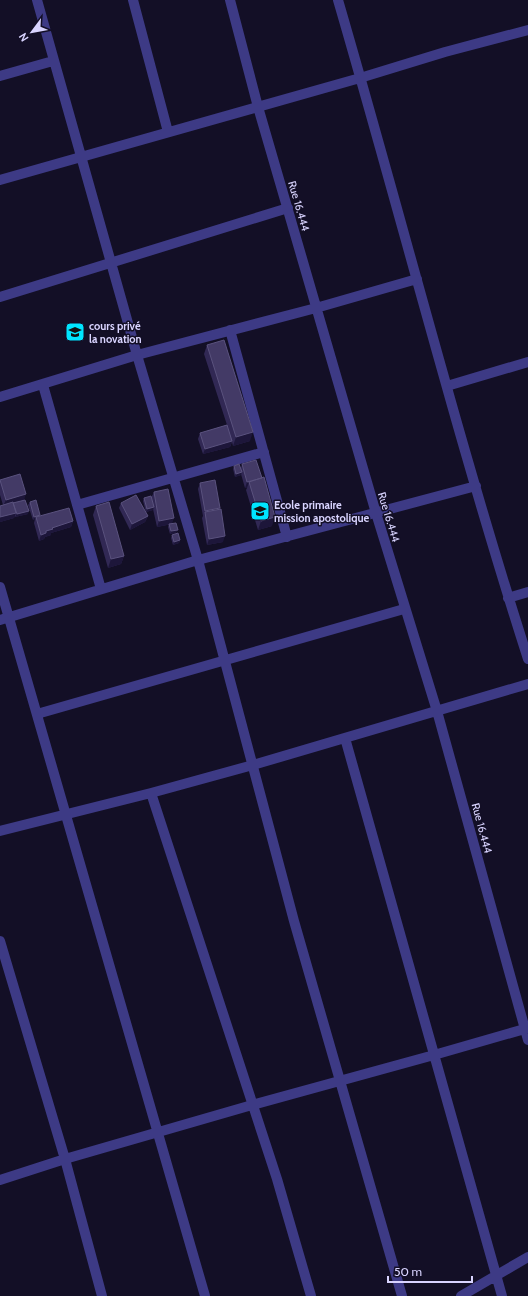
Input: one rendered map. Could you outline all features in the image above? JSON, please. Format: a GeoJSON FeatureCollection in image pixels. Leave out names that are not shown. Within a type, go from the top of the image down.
{"type":"FeatureCollection","features":[{"type":"Feature","properties":{"kind":"street"},"geometry":{"type":"LineString","coordinates":[[37,0],[137,355],[198,560],[294,921],[402,1296]]}},
{"type":"Feature","properties":{"kind":"street"},"geometry":{"type":"LineString","coordinates":[[133,0],[168,132]]}},
{"type":"Feature","properties":{"kind":"street","name":"Rue 16.444"},"geometry":{"type":"LineString","coordinates":[[230,0],[258,107],[316,308],[404,608],[437,711],[528,1040]]}},
{"type":"Feature","properties":{"kind":"street"},"geometry":{"type":"LineString","coordinates":[[338,0],[508,598],[528,659]]}},
{"type":"Feature","properties":{"kind":"street"},"geometry":{"type":"LineString","coordinates":[[0,180],[360,78],[452,50],[528,30]]}},
{"type":"Feature","properties":{"kind":"street"},"geometry":{"type":"LineString","coordinates":[[0,76],[53,61]]}},
{"type":"Feature","properties":{"kind":"street"},"geometry":{"type":"LineString","coordinates":[[0,297],[288,208]]}},
{"type":"Feature","properties":{"kind":"street"},"geometry":{"type":"LineString","coordinates":[[0,397],[137,355],[316,308],[417,279]]}},
{"type":"Feature","properties":{"kind":"street"},"geometry":{"type":"LineString","coordinates":[[230,330],[287,536]]}},
{"type":"Feature","properties":{"kind":"street"},"geometry":{"type":"LineString","coordinates":[[447,386],[528,362]]}},
{"type":"Feature","properties":{"kind":"street"},"geometry":{"type":"LineString","coordinates":[[43,385],[101,590]]}},
{"type":"Feature","properties":{"kind":"street"},"geometry":{"type":"LineString","coordinates":[[77,505],[264,452]]}},
{"type":"Feature","properties":{"kind":"street"},"geometry":{"type":"LineString","coordinates":[[4,619],[198,560],[376,514],[476,486]]}},
{"type":"Feature","properties":{"kind":"street"},"geometry":{"type":"LineString","coordinates":[[0,587],[4,619],[37,714],[205,1296]]}},
{"type":"Feature","properties":{"kind":"street"},"geometry":{"type":"LineString","coordinates":[[508,598],[528,592]]}},
{"type":"Feature","properties":{"kind":"street"},"geometry":{"type":"LineString","coordinates":[[37,714],[225,661],[404,608]]}},
{"type":"Feature","properties":{"kind":"street"},"geometry":{"type":"LineString","coordinates":[[0,831],[151,793],[253,765],[528,684]]}},
{"type":"Feature","properties":{"kind":"street"},"geometry":{"type":"LineString","coordinates":[[345,738],[502,1296]]}},
{"type":"Feature","properties":{"kind":"street"},"geometry":{"type":"LineString","coordinates":[[151,793],[277,1179],[311,1296]]}},
{"type":"Feature","properties":{"kind":"street"},"geometry":{"type":"LineString","coordinates":[[0,941],[65,1160],[102,1296]]}},
{"type":"Feature","properties":{"kind":"street"},"geometry":{"type":"LineString","coordinates":[[0,1180],[339,1080],[526,1029]]}},
{"type":"Feature","properties":{"kind":"street"},"geometry":{"type":"LineString","coordinates":[[461,1296],[528,1257]]}},
{"type":"Feature","properties":{"kind":"building"},"geometry":{"type":"Polygon","coordinates":[[[224,340],[253,432],[236,437],[207,345],[224,340]]]}},
{"type":"Feature","properties":{"kind":"building"},"geometry":{"type":"Polygon","coordinates":[[[227,425],[232,441],[205,449],[200,433],[227,425]]]}},
{"type":"Feature","properties":{"kind":"building"},"geometry":{"type":"Polygon","coordinates":[[[256,460],[262,478],[247,482],[242,464],[256,460]]]}},
{"type":"Feature","properties":{"kind":"building"},"geometry":{"type":"Polygon","coordinates":[[[239,464],[242,472],[236,474],[234,466],[239,464]]]}},
{"type":"Feature","properties":{"kind":"building"},"geometry":{"type":"Polygon","coordinates":[[[20,474],[26,494],[6,500],[0,480],[20,474]]]}},
{"type":"Feature","properties":{"kind":"building"},"geometry":{"type":"Polygon","coordinates":[[[264,477],[275,517],[261,521],[249,482],[264,477]]]}},
{"type":"Feature","properties":{"kind":"building"},"geometry":{"type":"Polygon","coordinates":[[[215,480],[220,508],[205,511],[200,483],[215,480]]]}},
{"type":"Feature","properties":{"kind":"building"},"geometry":{"type":"Polygon","coordinates":[[[168,489],[174,518],[159,521],[154,492],[168,489]]]}},
{"type":"Feature","properties":{"kind":"building"},"geometry":{"type":"Polygon","coordinates":[[[136,495],[148,516],[132,524],[121,503],[136,495]]]}},
{"type":"Feature","properties":{"kind":"building"},"geometry":{"type":"Polygon","coordinates":[[[151,496],[154,507],[147,509],[144,498],[151,496]]]}},
{"type":"Feature","properties":{"kind":"building"},"geometry":{"type":"Polygon","coordinates":[[[25,500],[29,511],[17,514],[13,503],[25,500]]]}},
{"type":"Feature","properties":{"kind":"building"},"geometry":{"type":"Polygon","coordinates":[[[36,500],[40,515],[34,517],[30,502],[36,500]]]}},
{"type":"Feature","properties":{"kind":"building"},"geometry":{"type":"Polygon","coordinates":[[[13,502],[16,513],[0,517],[0,506],[13,502]]]}},
{"type":"Feature","properties":{"kind":"building"},"geometry":{"type":"Polygon","coordinates":[[[109,502],[124,556],[111,559],[96,506],[109,502]]]}},
{"type":"Feature","properties":{"kind":"building"},"geometry":{"type":"Polygon","coordinates":[[[69,508],[73,521],[52,528],[53,529],[46,531],[46,533],[41,535],[36,517],[69,508]]]}},
{"type":"Feature","properties":{"kind":"building"},"geometry":{"type":"Polygon","coordinates":[[[221,509],[225,536],[209,539],[205,512],[221,509]]]}},
{"type":"Feature","properties":{"kind":"building"},"geometry":{"type":"Polygon","coordinates":[[[176,523],[178,530],[171,531],[169,524],[176,523]]]}},
{"type":"Feature","properties":{"kind":"building"},"geometry":{"type":"Polygon","coordinates":[[[178,533],[180,540],[174,542],[172,535],[178,533]]]}},
{"type":"Feature","properties":{"kind":"place","name":"cours privé la novation"},"geometry":{"type":"Point","coordinates":[75,332]}},
{"type":"Feature","properties":{"kind":"place","name":"Ecole primaire mission apostolique"},"geometry":{"type":"Point","coordinates":[260,511]}}]}
